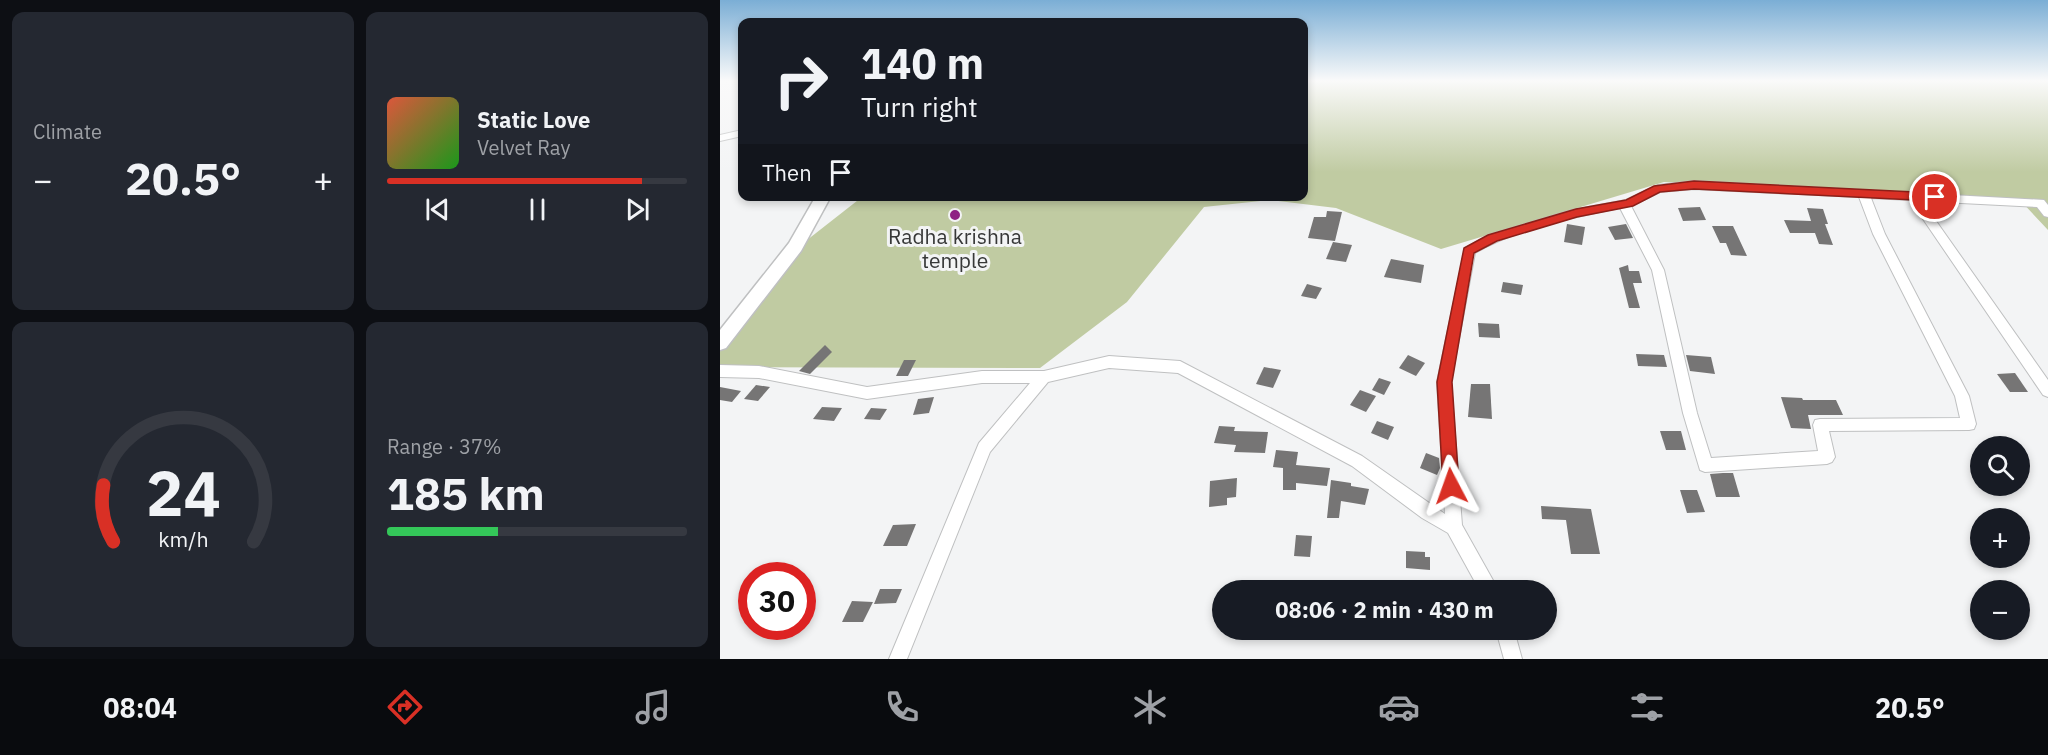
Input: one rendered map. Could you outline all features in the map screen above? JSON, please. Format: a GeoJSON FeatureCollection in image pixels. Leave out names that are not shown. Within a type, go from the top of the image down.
{"type":"FeatureCollection","features":[{"type":"Feature","properties":{"kind":"street"},"geometry":{"type":"LineString","coordinates":[[720,138],[738,134]]}},
{"type":"Feature","properties":{"kind":"street"},"geometry":{"type":"LineString","coordinates":[[1484,580],[1454,527],[1444,382],[1469,251],[1492,238],[1576,213],[1624,204],[1658,189],[1694,185],[2040,203],[2048,213]]}},
{"type":"Feature","properties":{"kind":"street"},"geometry":{"type":"LineString","coordinates":[[1624,204],[1658,270],[1682,379],[1705,465],[1827,456],[1820,425],[1969,424],[1962,396],[1879,234],[1863,193]]}},
{"type":"Feature","properties":{"kind":"street"},"geometry":{"type":"LineString","coordinates":[[1913,196],[2048,391]]}},
{"type":"Feature","properties":{"kind":"street"},"geometry":{"type":"LineString","coordinates":[[720,343],[795,246],[821,201]]}},
{"type":"Feature","properties":{"kind":"street"},"geometry":{"type":"LineString","coordinates":[[720,371],[759,372],[867,393],[982,377],[1044,377],[1109,362],[1180,367],[1357,461],[1428,513],[1454,527]]}},
{"type":"Feature","properties":{"kind":"street"},"geometry":{"type":"LineString","coordinates":[[898,659],[984,448],[1044,377]]}},
{"type":"Feature","properties":{"kind":"street"},"geometry":{"type":"LineString","coordinates":[[1508,640],[1513,659]]}},
{"type":"Feature","properties":{"kind":"green space"},"geometry":{"type":"Polygon","coordinates":[[[1308,111],[2048,111],[2048,230],[2019,199],[1664,182],[1441,249],[1336,208],[1278,201],[1308,201],[1308,111]]]}},
{"type":"Feature","properties":{"kind":"green space"},"geometry":{"type":"Polygon","coordinates":[[[857,201],[1261,201],[1204,207],[1127,302],[1040,368],[720,367],[720,341],[779,262],[857,201]]]}},
{"type":"Feature","properties":{"kind":"building"},"geometry":{"type":"Polygon","coordinates":[[[1700,207],[1706,220],[1683,221],[1678,208],[1700,207]]]}},
{"type":"Feature","properties":{"kind":"building"},"geometry":{"type":"Polygon","coordinates":[[[1807,208],[1823,209],[1828,224],[1825,224],[1833,245],[1819,244],[1815,233],[1790,233],[1784,220],[1811,221],[1807,208]]]}},
{"type":"Feature","properties":{"kind":"building"},"geometry":{"type":"Polygon","coordinates":[[[1327,211],[1342,212],[1335,241],[1308,238],[1314,217],[1326,217],[1327,211]]]}},
{"type":"Feature","properties":{"kind":"building"},"geometry":{"type":"Polygon","coordinates":[[[1567,224],[1585,227],[1582,245],[1564,242],[1567,224]]]}},
{"type":"Feature","properties":{"kind":"building"},"geometry":{"type":"Polygon","coordinates":[[[1626,224],[1633,238],[1615,240],[1608,227],[1626,224]]]}},
{"type":"Feature","properties":{"kind":"building"},"geometry":{"type":"Polygon","coordinates":[[[1712,226],[1733,226],[1747,256],[1731,255],[1726,243],[1720,243],[1712,226]]]}},
{"type":"Feature","properties":{"kind":"building"},"geometry":{"type":"Polygon","coordinates":[[[1333,242],[1352,245],[1346,262],[1326,259],[1333,242]]]}},
{"type":"Feature","properties":{"kind":"building"},"geometry":{"type":"Polygon","coordinates":[[[1391,259],[1424,265],[1421,283],[1384,277],[1391,259]]]}},
{"type":"Feature","properties":{"kind":"building"},"geometry":{"type":"Polygon","coordinates":[[[1628,265],[1629,271],[1639,271],[1642,283],[1633,283],[1640,308],[1629,308],[1619,268],[1628,265]]]}},
{"type":"Feature","properties":{"kind":"building"},"geometry":{"type":"Polygon","coordinates":[[[1503,282],[1523,285],[1521,295],[1501,292],[1503,282]]]}},
{"type":"Feature","properties":{"kind":"building"},"geometry":{"type":"Polygon","coordinates":[[[1307,284],[1322,288],[1316,299],[1301,296],[1307,284]]]}},
{"type":"Feature","properties":{"kind":"building"},"geometry":{"type":"Polygon","coordinates":[[[1478,323],[1499,324],[1500,338],[1479,337],[1478,323]]]}},
{"type":"Feature","properties":{"kind":"building"},"geometry":{"type":"Polygon","coordinates":[[[825,345],[832,352],[810,374],[799,371],[825,345]]]}},
{"type":"Feature","properties":{"kind":"building"},"geometry":{"type":"Polygon","coordinates":[[[1636,354],[1664,355],[1667,367],[1638,366],[1636,354]]]}},
{"type":"Feature","properties":{"kind":"building"},"geometry":{"type":"Polygon","coordinates":[[[1408,355],[1425,363],[1416,376],[1399,368],[1408,355]]]}},
{"type":"Feature","properties":{"kind":"building"},"geometry":{"type":"Polygon","coordinates":[[[1686,355],[1711,357],[1715,374],[1690,371],[1686,355]]]}},
{"type":"Feature","properties":{"kind":"building"},"geometry":{"type":"Polygon","coordinates":[[[904,360],[916,360],[908,376],[896,376],[904,360]]]}},
{"type":"Feature","properties":{"kind":"building"},"geometry":{"type":"Polygon","coordinates":[[[1264,367],[1281,370],[1273,388],[1256,384],[1264,367]]]}},
{"type":"Feature","properties":{"kind":"building"},"geometry":{"type":"Polygon","coordinates":[[[2015,373],[2028,392],[2010,392],[1997,374],[2015,373]]]}},
{"type":"Feature","properties":{"kind":"building"},"geometry":{"type":"Polygon","coordinates":[[[1379,378],[1391,382],[1384,395],[1372,390],[1379,378]]]}},
{"type":"Feature","properties":{"kind":"building"},"geometry":{"type":"Polygon","coordinates":[[[1471,384],[1490,384],[1492,419],[1468,417],[1471,384]]]}},
{"type":"Feature","properties":{"kind":"building"},"geometry":{"type":"Polygon","coordinates":[[[756,385],[770,387],[758,401],[744,399],[756,385]]]}},
{"type":"Feature","properties":{"kind":"building"},"geometry":{"type":"Polygon","coordinates":[[[720,387],[741,391],[732,402],[720,400],[720,387]]]}},
{"type":"Feature","properties":{"kind":"building"},"geometry":{"type":"Polygon","coordinates":[[[1360,390],[1376,396],[1366,412],[1350,405],[1360,390]]]}},
{"type":"Feature","properties":{"kind":"building"},"geometry":{"type":"Polygon","coordinates":[[[934,397],[929,413],[913,415],[918,399],[934,397]]]}},
{"type":"Feature","properties":{"kind":"building"},"geometry":{"type":"Polygon","coordinates":[[[1781,397],[1836,400],[1843,415],[1808,415],[1811,429],[1791,428],[1781,397]]]}},
{"type":"Feature","properties":{"kind":"building"},"geometry":{"type":"Polygon","coordinates":[[[822,407],[842,408],[834,421],[813,419],[822,407]]]}},
{"type":"Feature","properties":{"kind":"building"},"geometry":{"type":"Polygon","coordinates":[[[871,408],[887,409],[880,420],[864,419],[871,408]]]}},
{"type":"Feature","properties":{"kind":"building"},"geometry":{"type":"Polygon","coordinates":[[[1377,421],[1394,427],[1388,440],[1371,433],[1377,421]]]}},
{"type":"Feature","properties":{"kind":"building"},"geometry":{"type":"Polygon","coordinates":[[[1219,426],[1235,427],[1234,431],[1268,432],[1265,453],[1234,452],[1236,445],[1214,443],[1219,426]]]}},
{"type":"Feature","properties":{"kind":"building"},"geometry":{"type":"Polygon","coordinates":[[[1660,431],[1681,431],[1686,450],[1666,450],[1660,431]]]}},
{"type":"Feature","properties":{"kind":"building"},"geometry":{"type":"Polygon","coordinates":[[[1276,450],[1298,452],[1296,465],[1330,468],[1327,486],[1296,483],[1296,490],[1283,490],[1283,468],[1273,467],[1276,450]]]}},
{"type":"Feature","properties":{"kind":"building"},"geometry":{"type":"Polygon","coordinates":[[[1426,453],[1439,458],[1440,468],[1437,475],[1420,468],[1426,453]]]}},
{"type":"Feature","properties":{"kind":"building"},"geometry":{"type":"Polygon","coordinates":[[[1733,473],[1740,497],[1716,497],[1710,474],[1733,473]]]}},
{"type":"Feature","properties":{"kind":"building"},"geometry":{"type":"Polygon","coordinates":[[[1237,478],[1236,497],[1227,498],[1227,505],[1209,507],[1210,481],[1237,478]]]}},
{"type":"Feature","properties":{"kind":"building"},"geometry":{"type":"Polygon","coordinates":[[[1331,480],[1369,489],[1365,505],[1341,501],[1339,518],[1327,518],[1331,480]]]}},
{"type":"Feature","properties":{"kind":"building"},"geometry":{"type":"Polygon","coordinates":[[[1680,490],[1697,490],[1705,512],[1687,513],[1680,490]]]}},
{"type":"Feature","properties":{"kind":"building"},"geometry":{"type":"Polygon","coordinates":[[[1541,506],[1591,509],[1600,554],[1571,554],[1566,520],[1542,519],[1541,506]]]}},
{"type":"Feature","properties":{"kind":"building"},"geometry":{"type":"Polygon","coordinates":[[[916,524],[907,546],[883,546],[893,525],[916,524]]]}},
{"type":"Feature","properties":{"kind":"building"},"geometry":{"type":"Polygon","coordinates":[[[1296,535],[1312,536],[1310,557],[1294,556],[1296,535]]]}},
{"type":"Feature","properties":{"kind":"building"},"geometry":{"type":"Polygon","coordinates":[[[1406,551],[1425,552],[1425,557],[1430,557],[1430,570],[1406,568],[1406,551]]]}},
{"type":"Feature","properties":{"kind":"building"},"geometry":{"type":"Polygon","coordinates":[[[880,589],[902,589],[896,603],[874,604],[880,589]]]}},
{"type":"Feature","properties":{"kind":"building"},"geometry":{"type":"Polygon","coordinates":[[[852,601],[873,602],[863,622],[842,622],[852,601]]]}},
{"type":"Feature","properties":{"kind":"place","name":"Radha krishna temple"},"geometry":{"type":"Point","coordinates":[955,215]}},
{"type":"Feature","properties":{"kind":"route"},"geometry":{"type":"LineString","coordinates":[[1451,486],[1444,382],[1469,251],[1492,238],[1576,213],[1629,203],[1658,189],[1694,185],[1935,197]]}}]}
